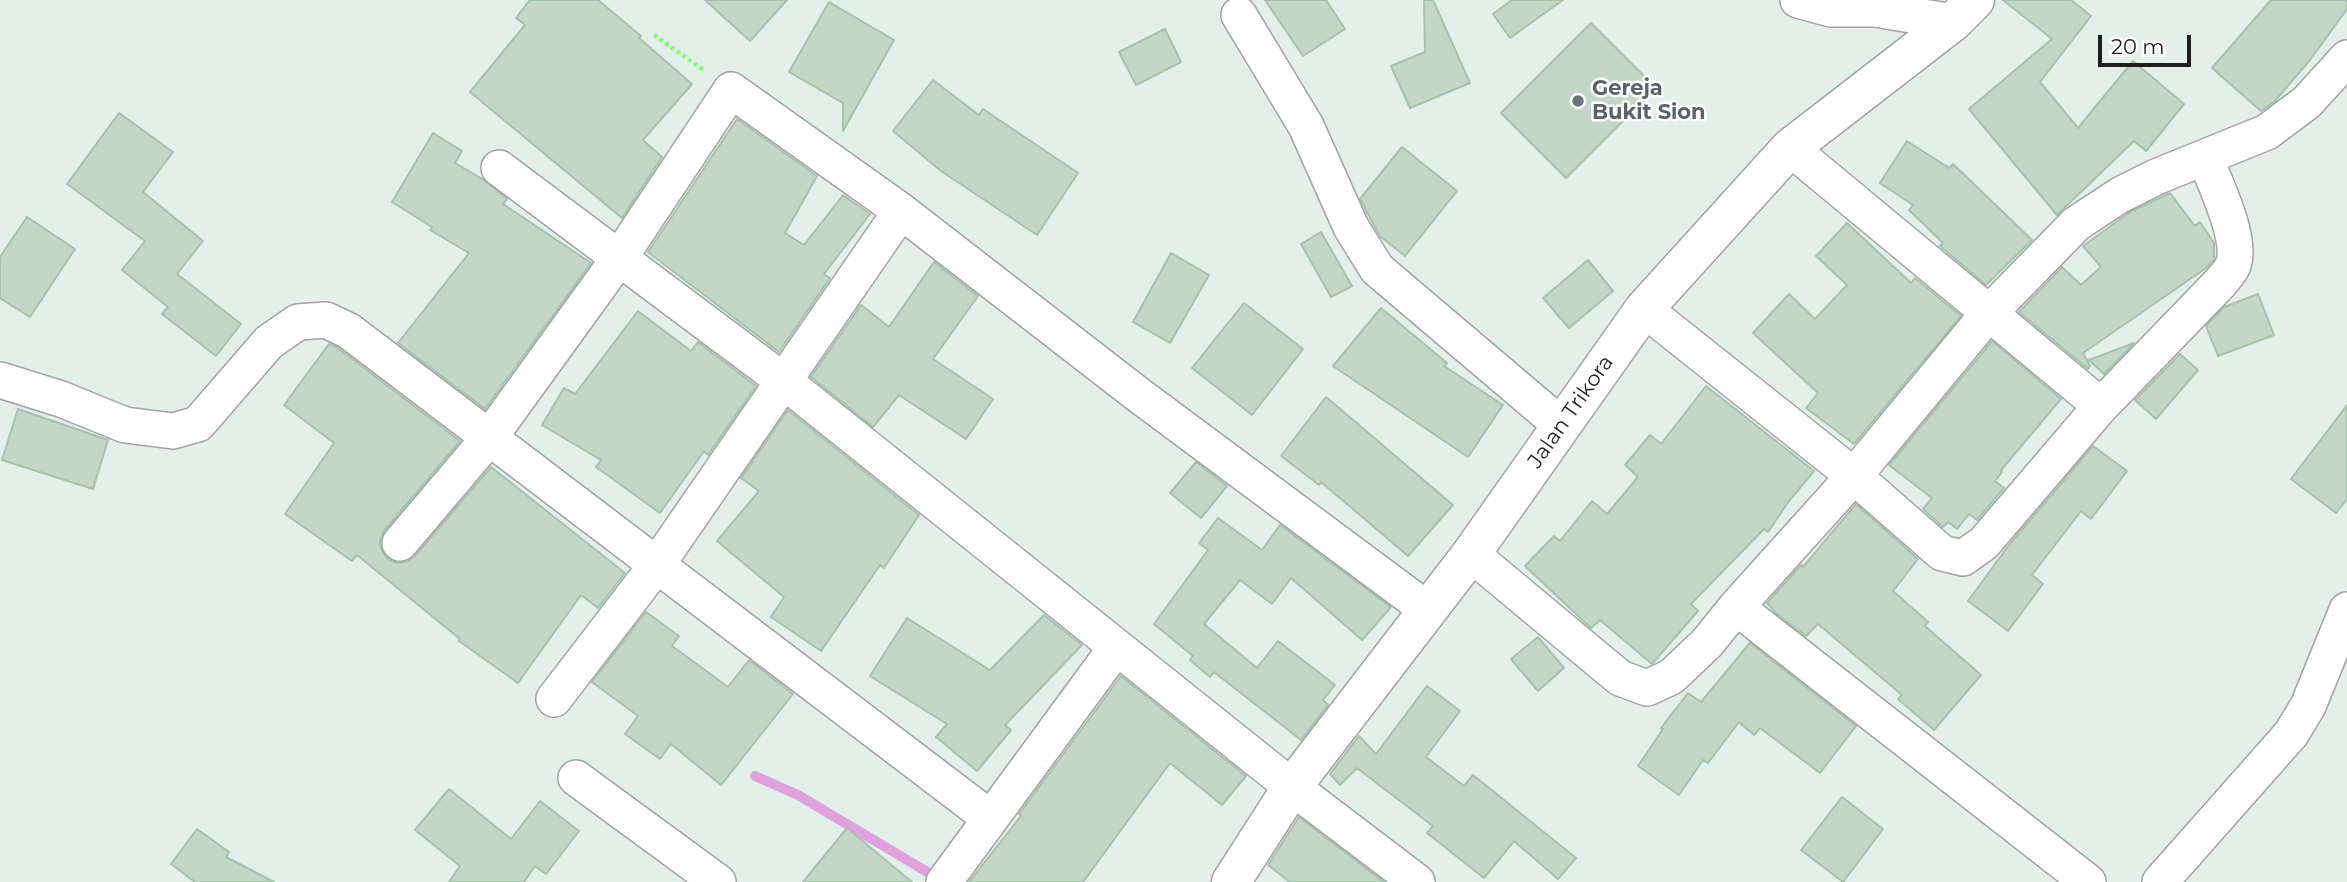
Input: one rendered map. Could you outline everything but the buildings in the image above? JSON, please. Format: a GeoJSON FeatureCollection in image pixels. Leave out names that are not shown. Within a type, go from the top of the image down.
{"type":"FeatureCollection","features":[{"type":"Feature","properties":{"kind":"street"},"geometry":{"type":"LineString","coordinates":[[1798,0],[1830,9],[1964,11]]}},
{"type":"Feature","properties":{"kind":"street","name":"Jalan Trikora"},"geometry":{"type":"LineString","coordinates":[[1231,882],[1292,787],[1471,554],[1644,309],[1790,148],[1964,11]]}},
{"type":"Feature","properties":{"kind":"street"},"geometry":{"type":"LineString","coordinates":[[1239,15],[1306,126],[1363,250],[1377,269],[1562,426]]}},
{"type":"Feature","properties":{"kind":"street"},"geometry":{"type":"LineString","coordinates":[[1471,554],[1619,678],[1647,688],[1671,677],[1707,643],[1854,476],[1988,314],[2076,224],[2120,195],[2156,177],[2267,132],[2307,102],[2347,58]]}},
{"type":"Feature","properties":{"kind":"street"},"geometry":{"type":"LineString","coordinates":[[400,543],[489,438],[620,257],[731,90],[901,211],[1152,404],[1428,610]]}},
{"type":"Feature","properties":{"kind":"street"},"geometry":{"type":"LineString","coordinates":[[1790,148],[2101,406]]}},
{"type":"Feature","properties":{"kind":"street"},"geometry":{"type":"LineString","coordinates":[[1644,309],[1854,476],[1942,553],[1963,558],[1984,543],[2101,406],[2220,283],[2234,265],[2235,242],[2230,220],[2205,158]]}},
{"type":"Feature","properties":{"kind":"street"},"geometry":{"type":"LineString","coordinates":[[499,168],[785,382],[1116,648],[1417,882]]}},
{"type":"Feature","properties":{"kind":"street"},"geometry":{"type":"LineString","coordinates":[[554,699],[656,566],[901,211]]}},
{"type":"Feature","properties":{"kind":"street"},"geometry":{"type":"LineString","coordinates":[[0,380],[61,399],[125,425],[173,431],[198,424],[269,342],[299,322],[326,320],[349,331],[990,818]]}},
{"type":"Feature","properties":{"kind":"street"},"geometry":{"type":"LineString","coordinates":[[1736,607],[2088,882]]}},
{"type":"Feature","properties":{"kind":"street"},"geometry":{"type":"LineString","coordinates":[[2160,882],[2291,734],[2308,706],[2347,610]]}},
{"type":"Feature","properties":{"kind":"street"},"geometry":{"type":"LineString","coordinates":[[944,882],[1116,648]]}},
{"type":"Feature","properties":{"kind":"street"},"geometry":{"type":"LineString","coordinates":[[576,778],[718,882]]}},
{"type":"Feature","properties":{"kind":"path"},"geometry":{"type":"LineString","coordinates":[[654,35],[731,90]]}},
{"type":"Feature","properties":{"kind":"waterway"},"geometry":{"type":"LineString","coordinates":[[755,776],[798,795],[934,876]]}},
{"type":"Feature","properties":{"kind":"place","name":"Gereja Bukit Sion"},"geometry":{"type":"Point","coordinates":[1578,101]}}]}
